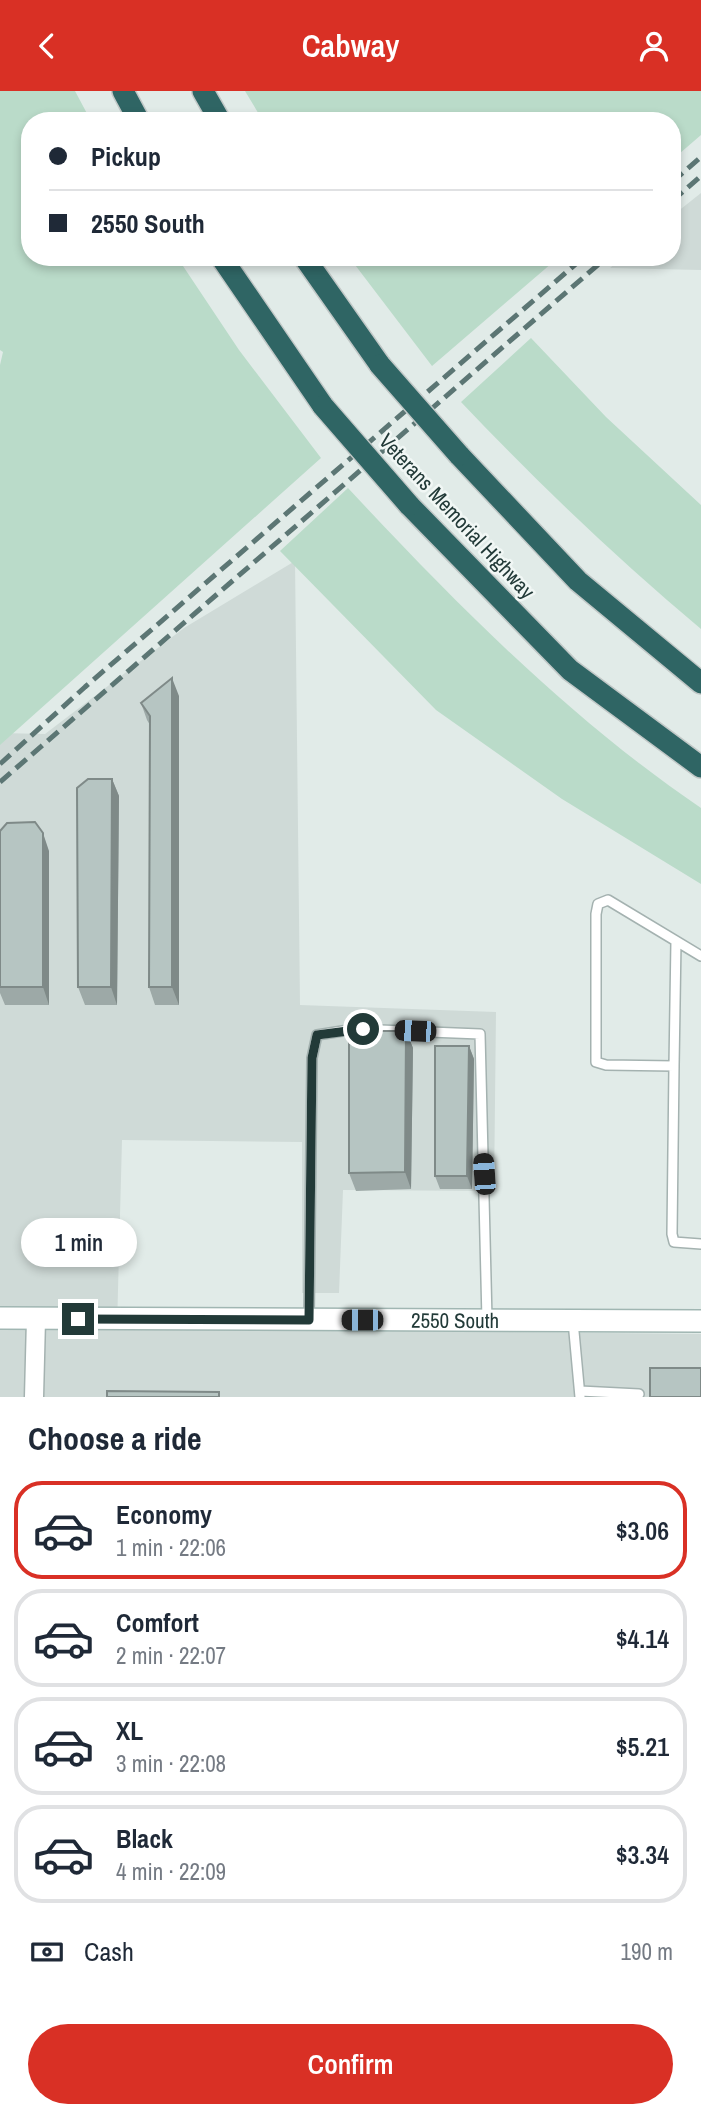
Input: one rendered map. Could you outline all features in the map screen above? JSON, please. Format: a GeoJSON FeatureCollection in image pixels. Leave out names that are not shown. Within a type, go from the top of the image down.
{"type":"FeatureCollection","features":[{"type":"Feature","properties":{"kind":"highway"},"geometry":{"type":"LineString","coordinates":[[124,91],[134,112]]}},
{"type":"Feature","properties":{"kind":"highway"},"geometry":{"type":"LineString","coordinates":[[203,91],[215,112]]}},
{"type":"Feature","properties":{"kind":"highway","name":"Veterans Memorial Highway"},"geometry":{"type":"LineString","coordinates":[[227,266],[323,406],[409,505],[570,670],[701,767]]}},
{"type":"Feature","properties":{"kind":"highway","name":"Veterans Memorial Highway"},"geometry":{"type":"LineString","coordinates":[[310,266],[380,365],[459,455],[578,581],[701,683]]}},
{"type":"Feature","properties":{"kind":"main road","name":"2550 South"},"geometry":{"type":"LineString","coordinates":[[0,1318],[701,1321]]}},
{"type":"Feature","properties":{"kind":"street"},"geometry":{"type":"LineString","coordinates":[[34,1397],[36,1319]]}},
{"type":"Feature","properties":{"kind":"lane"},"geometry":{"type":"LineString","coordinates":[[674,1066],[606,1065],[596,1062],[598,904],[608,899],[701,956]]}},
{"type":"Feature","properties":{"kind":"lane"},"geometry":{"type":"LineString","coordinates":[[676,941],[672,1234],[674,1242],[701,1244]]}},
{"type":"Feature","properties":{"kind":"lane"},"geometry":{"type":"LineString","coordinates":[[309,1320],[312,1058],[317,1035],[363,1029],[480,1034],[487,1320]]}},
{"type":"Feature","properties":{"kind":"lane"},"geometry":{"type":"LineString","coordinates":[[573,1321],[580,1394],[639,1394]]}},
{"type":"Feature","properties":{"kind":"shaded area"},"geometry":{"type":"Polygon","coordinates":[[[701,193],[701,270],[610,268],[681,266],[681,209],[701,193]]]}},
{"type":"Feature","properties":{"kind":"shaded area"},"geometry":{"type":"Polygon","coordinates":[[[295,561],[300,1005],[496,1012],[494,1191],[343,1190],[339,1293],[302,1293],[302,1142],[122,1140],[117,1328],[701,1334],[701,1397],[0,1397],[0,733],[45,734],[184,628],[295,561]]]}},
{"type":"Feature","properties":{"kind":"green space"},"geometry":{"type":"Polygon","coordinates":[[[0,91],[75,91],[86,112],[21,112],[21,266],[183,266],[239,350],[321,458],[0,745],[0,365],[3,352],[0,350],[0,91]]]}},
{"type":"Feature","properties":{"kind":"green space"},"geometry":{"type":"Polygon","coordinates":[[[245,91],[701,91],[701,135],[681,152],[681,112],[258,112],[245,91]]]}},
{"type":"Feature","properties":{"kind":"green space"},"geometry":{"type":"Polygon","coordinates":[[[356,266],[549,266],[432,366],[356,266]]]}},
{"type":"Feature","properties":{"kind":"green space"},"geometry":{"type":"Polygon","coordinates":[[[531,338],[606,417],[701,505],[701,629],[578,519],[461,402],[531,338]]]}},
{"type":"Feature","properties":{"kind":"green space"},"geometry":{"type":"Polygon","coordinates":[[[348,488],[473,617],[560,698],[606,737],[701,808],[701,884],[562,799],[436,710],[280,551],[348,488]]]}},
{"type":"Feature","properties":{"kind":"building"},"geometry":{"type":"Polygon","coordinates":[[[172,678],[172,987],[149,987],[150,716],[141,703],[172,678]]]}},
{"type":"Feature","properties":{"kind":"building"},"geometry":{"type":"Polygon","coordinates":[[[88,779],[112,779],[111,987],[78,987],[77,788],[88,779]]]}},
{"type":"Feature","properties":{"kind":"building"},"geometry":{"type":"Polygon","coordinates":[[[35,822],[43,833],[43,987],[0,987],[0,831],[7,823],[35,822]]]}},
{"type":"Feature","properties":{"kind":"building"},"geometry":{"type":"Polygon","coordinates":[[[349,1031],[406,1031],[405,1172],[349,1173],[349,1031]]]}},
{"type":"Feature","properties":{"kind":"building"},"geometry":{"type":"Polygon","coordinates":[[[435,1046],[469,1046],[467,1176],[435,1176],[435,1046]]]}},
{"type":"Feature","properties":{"kind":"building"},"geometry":{"type":"Polygon","coordinates":[[[650,1368],[701,1368],[701,1397],[650,1397],[650,1368]]]}},
{"type":"Feature","properties":{"kind":"building"},"geometry":{"type":"Polygon","coordinates":[[[107,1391],[219,1392],[219,1397],[107,1397],[107,1391]]]}},
{"type":"Feature","properties":{"kind":"railway"},"geometry":{"type":"LineString","coordinates":[[681,174],[701,157]]}},
{"type":"Feature","properties":{"kind":"railway"},"geometry":{"type":"LineString","coordinates":[[681,193],[701,176]]}},
{"type":"Feature","properties":{"kind":"railway"},"geometry":{"type":"LineString","coordinates":[[0,764],[85,687],[574,266]]}},
{"type":"Feature","properties":{"kind":"railway"},"geometry":{"type":"LineString","coordinates":[[0,782],[597,266]]}},
{"type":"Feature","properties":{"kind":"route"},"geometry":{"type":"LineString","coordinates":[[78,1319],[309,1320],[312,1058],[317,1035],[363,1029]]}}]}
